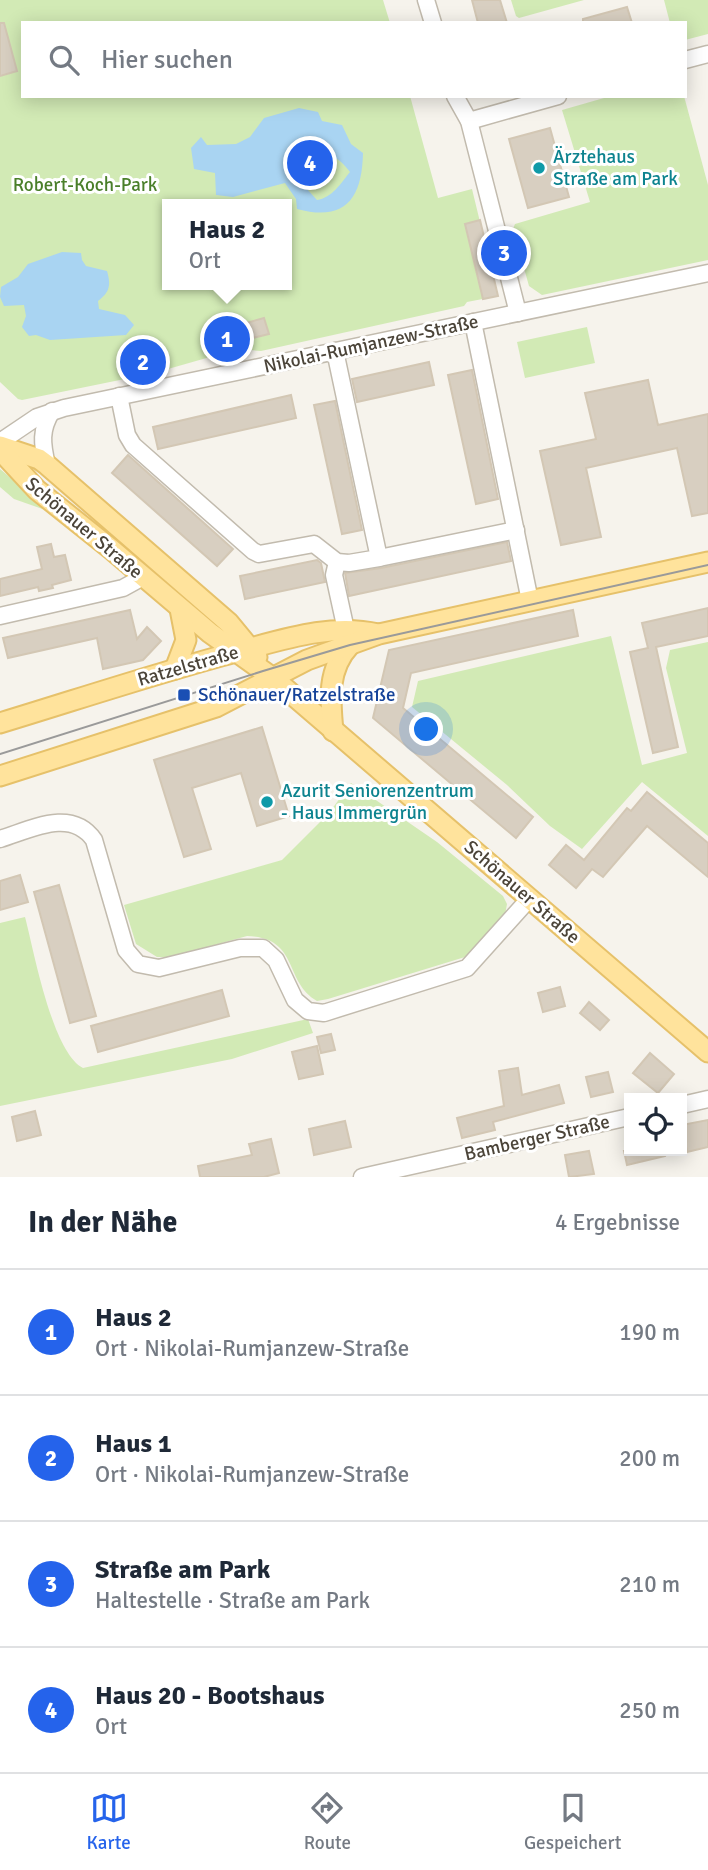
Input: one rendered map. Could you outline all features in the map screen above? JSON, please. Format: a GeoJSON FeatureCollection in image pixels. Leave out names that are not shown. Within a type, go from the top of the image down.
{"type":"FeatureCollection","features":[{"type":"Feature","properties":{"kind":"main road","name":"Schönauer Straße"},"geometry":{"type":"LineString","coordinates":[[0,446],[39,459],[47,465],[229,623],[244,650]]}},
{"type":"Feature","properties":{"kind":"main road","name":"Schönauer Straße"},"geometry":{"type":"LineString","coordinates":[[0,446],[37,490],[180,608],[244,650],[333,730],[708,1052]]}},
{"type":"Feature","properties":{"kind":"main road","name":"Ratzelstraße"},"geometry":{"type":"LineString","coordinates":[[0,723],[175,669],[306,635],[348,638],[379,635],[708,562]]}},
{"type":"Feature","properties":{"kind":"main road"},"geometry":{"type":"LineString","coordinates":[[175,669],[186,640],[180,608]]}},
{"type":"Feature","properties":{"kind":"main road","name":"Ratzelstraße"},"geometry":{"type":"LineString","coordinates":[[0,776],[216,707],[348,638]]}},
{"type":"Feature","properties":{"kind":"main road"},"geometry":{"type":"LineString","coordinates":[[333,730],[331,683],[348,638]]}},
{"type":"Feature","properties":{"kind":"street"},"geometry":{"type":"LineString","coordinates":[[426,0],[432,21]]}},
{"type":"Feature","properties":{"kind":"street"},"geometry":{"type":"LineString","coordinates":[[687,59],[708,54]]}},
{"type":"Feature","properties":{"kind":"street"},"geometry":{"type":"LineString","coordinates":[[456,98],[469,121],[518,313]]}},
{"type":"Feature","properties":{"kind":"street"},"geometry":{"type":"LineString","coordinates":[[469,121],[551,98]]}},
{"type":"Feature","properties":{"kind":"street","name":"Nikolai-Rumjanzew-Straße"},"geometry":{"type":"LineString","coordinates":[[0,446],[24,425],[52,411],[708,273]]}},
{"type":"Feature","properties":{"kind":"street"},"geometry":{"type":"LineString","coordinates":[[473,322],[530,601]]}},
{"type":"Feature","properties":{"kind":"street"},"geometry":{"type":"LineString","coordinates":[[335,351],[379,558]]}},
{"type":"Feature","properties":{"kind":"street"},"geometry":{"type":"LineString","coordinates":[[119,397],[126,433],[131,443],[253,551],[260,554],[314,544],[337,562],[349,563],[516,530]]}},
{"type":"Feature","properties":{"kind":"street","name":"Schönauer Straße"},"geometry":{"type":"LineString","coordinates":[[47,465],[42,440],[46,420],[52,411]]}},
{"type":"Feature","properties":{"kind":"street"},"geometry":{"type":"LineString","coordinates":[[337,562],[334,575],[348,638]]}},
{"type":"Feature","properties":{"kind":"street"},"geometry":{"type":"LineString","coordinates":[[0,616],[123,588],[143,577]]}},
{"type":"Feature","properties":{"kind":"street"},"geometry":{"type":"LineString","coordinates":[[0,839],[57,822],[78,825],[94,839],[126,950],[138,964],[159,968],[240,947],[262,948],[276,960],[295,1000],[308,1011],[324,1013],[467,968],[529,899]]}},
{"type":"Feature","properties":{"kind":"street"},"geometry":{"type":"LineString","coordinates":[[687,1104],[708,1099]]}},
{"type":"Feature","properties":{"kind":"street","name":"Bamberger Straße"},"geometry":{"type":"LineString","coordinates":[[362,1177],[624,1118]]}},
{"type":"Feature","properties":{"kind":"green space","name":"Robert-Koch-Park"},"geometry":{"type":"Polygon","coordinates":[[[0,0],[383,0],[389,21],[21,21],[21,98],[411,98],[438,198],[472,189],[498,296],[261,351],[238,349],[154,373],[18,399],[0,382],[0,0]]]}},
{"type":"Feature","properties":{"kind":"green space"},"geometry":{"type":"Polygon","coordinates":[[[511,0],[584,0],[519,18],[511,0]]]}},
{"type":"Feature","properties":{"kind":"green space"},"geometry":{"type":"Polygon","coordinates":[[[664,0],[708,0],[708,34],[687,39],[687,21],[669,21],[664,0]]]}},
{"type":"Feature","properties":{"kind":"green space"},"geometry":{"type":"Polygon","coordinates":[[[604,98],[685,98],[708,185],[708,260],[542,295],[529,286],[513,229],[515,224],[590,202],[562,110],[604,98]]]}},
{"type":"Feature","properties":{"kind":"green space"},"geometry":{"type":"Polygon","coordinates":[[[587,327],[595,363],[525,378],[517,342],[587,327]]]}},
{"type":"Feature","properties":{"kind":"green space"},"geometry":{"type":"Polygon","coordinates":[[[0,469],[51,512],[14,499],[0,487],[0,469]]]}},
{"type":"Feature","properties":{"kind":"green space"},"geometry":{"type":"Polygon","coordinates":[[[611,636],[642,765],[687,753],[666,668],[670,650],[708,642],[708,836],[642,782],[582,849],[550,826],[507,785],[412,707],[418,681],[611,636]]]}},
{"type":"Feature","properties":{"kind":"green space"},"geometry":{"type":"Polygon","coordinates":[[[351,783],[437,842],[503,896],[507,904],[505,915],[465,957],[317,1001],[306,993],[299,983],[283,952],[276,944],[264,939],[247,936],[171,957],[157,957],[136,944],[124,905],[282,860],[329,813],[351,783]]]}},
{"type":"Feature","properties":{"kind":"green space"},"geometry":{"type":"Polygon","coordinates":[[[25,917],[53,1022],[72,1058],[83,1068],[308,1019],[313,1033],[232,1059],[0,1106],[0,923],[25,917]]]}},
{"type":"Feature","properties":{"kind":"water"},"geometry":{"type":"Polygon","coordinates":[[[299,108],[318,112],[322,121],[342,125],[351,144],[363,153],[359,183],[348,203],[327,212],[297,209],[296,199],[285,183],[233,197],[216,195],[215,173],[194,169],[191,148],[201,137],[207,145],[236,144],[250,137],[264,118],[299,108]],[[313,151],[301,164],[306,188],[317,200],[332,193],[350,172],[338,160],[313,151]]]}},
{"type":"Feature","properties":{"kind":"water"},"geometry":{"type":"Polygon","coordinates":[[[62,252],[81,253],[86,266],[107,271],[108,288],[98,301],[99,309],[125,315],[134,325],[126,335],[50,340],[36,335],[29,336],[22,327],[26,316],[24,305],[4,306],[0,297],[1,287],[18,277],[28,264],[62,252]]]}},
{"type":"Feature","properties":{"kind":"building"},"geometry":{"type":"Polygon","coordinates":[[[472,0],[500,0],[506,21],[477,21],[472,0]]]}},
{"type":"Feature","properties":{"kind":"building"},"geometry":{"type":"Polygon","coordinates":[[[627,7],[631,21],[583,21],[627,7]]]}},
{"type":"Feature","properties":{"kind":"building"},"geometry":{"type":"Polygon","coordinates":[[[0,23],[4,23],[17,71],[0,76],[0,23]]]}},
{"type":"Feature","properties":{"kind":"building","name":"Ärztehaus Straße am Park"},"geometry":{"type":"Polygon","coordinates":[[[550,128],[569,197],[528,208],[509,139],[550,128]]]}},
{"type":"Feature","properties":{"kind":"building"},"geometry":{"type":"Polygon","coordinates":[[[310,154],[319,162],[310,172],[300,164],[310,154]]]}},
{"type":"Feature","properties":{"kind":"building"},"geometry":{"type":"Polygon","coordinates":[[[480,220],[498,296],[483,299],[465,224],[480,220]]]}},
{"type":"Feature","properties":{"kind":"building"},"geometry":{"type":"Polygon","coordinates":[[[264,318],[269,334],[236,342],[238,349],[209,357],[204,335],[264,318]]]}},
{"type":"Feature","properties":{"kind":"building"},"geometry":{"type":"Polygon","coordinates":[[[148,351],[154,373],[138,376],[132,355],[148,351]]]}},
{"type":"Feature","properties":{"kind":"building"},"geometry":{"type":"Polygon","coordinates":[[[429,362],[434,385],[357,402],[352,379],[429,362]]]}},
{"type":"Feature","properties":{"kind":"building"},"geometry":{"type":"Polygon","coordinates":[[[472,370],[498,499],[476,504],[448,375],[472,370]]]}},
{"type":"Feature","properties":{"kind":"building"},"geometry":{"type":"Polygon","coordinates":[[[648,380],[658,425],[708,414],[708,513],[692,516],[677,448],[586,468],[601,537],[561,545],[540,451],[596,439],[585,393],[648,380]]]}},
{"type":"Feature","properties":{"kind":"building"},"geometry":{"type":"Polygon","coordinates":[[[291,395],[296,418],[158,449],[153,427],[291,395]]]}},
{"type":"Feature","properties":{"kind":"building"},"geometry":{"type":"Polygon","coordinates":[[[335,401],[362,530],[342,534],[314,405],[335,401]]]}},
{"type":"Feature","properties":{"kind":"building"},"geometry":{"type":"Polygon","coordinates":[[[128,455],[233,549],[217,566],[112,473],[128,455]]]}},
{"type":"Feature","properties":{"kind":"building"},"geometry":{"type":"Polygon","coordinates":[[[507,542],[511,561],[349,596],[345,573],[507,542]]]}},
{"type":"Feature","properties":{"kind":"building"},"geometry":{"type":"Polygon","coordinates":[[[51,544],[54,557],[65,555],[71,580],[52,585],[53,588],[39,591],[38,587],[0,596],[0,579],[42,569],[37,547],[51,544]]]}},
{"type":"Feature","properties":{"kind":"building"},"geometry":{"type":"Polygon","coordinates":[[[317,560],[321,563],[325,582],[245,599],[240,576],[317,560]]]}},
{"type":"Feature","properties":{"kind":"building"},"geometry":{"type":"Polygon","coordinates":[[[708,608],[708,636],[656,647],[678,747],[653,753],[630,652],[648,648],[642,623],[708,608]]]}},
{"type":"Feature","properties":{"kind":"building"},"geometry":{"type":"Polygon","coordinates":[[[130,610],[137,639],[147,627],[161,641],[143,660],[103,669],[97,638],[8,658],[3,638],[130,610]]]}},
{"type":"Feature","properties":{"kind":"building"},"geometry":{"type":"Polygon","coordinates":[[[573,610],[578,636],[411,673],[403,708],[533,817],[516,838],[373,718],[389,650],[573,610]]]}},
{"type":"Feature","properties":{"kind":"building","name":"Azurit Seniorenzentrum - Haus Immergrün"},"geometry":{"type":"Polygon","coordinates":[[[262,727],[289,816],[257,826],[241,773],[192,788],[211,849],[184,857],[154,760],[262,727]]]}},
{"type":"Feature","properties":{"kind":"building"},"geometry":{"type":"Polygon","coordinates":[[[647,792],[708,843],[708,877],[647,826],[603,877],[592,869],[576,888],[549,865],[566,845],[584,860],[627,808],[631,811],[647,792]]]}},
{"type":"Feature","properties":{"kind":"building"},"geometry":{"type":"Polygon","coordinates":[[[20,875],[28,902],[0,910],[0,881],[20,875]]]}},
{"type":"Feature","properties":{"kind":"building"},"geometry":{"type":"Polygon","coordinates":[[[59,885],[96,1016],[70,1023],[34,892],[59,885]]]}},
{"type":"Feature","properties":{"kind":"building"},"geometry":{"type":"Polygon","coordinates":[[[560,987],[565,1006],[543,1012],[538,993],[560,987]]]}},
{"type":"Feature","properties":{"kind":"building"},"geometry":{"type":"Polygon","coordinates":[[[222,990],[229,1016],[98,1052],[91,1026],[222,990]]]}},
{"type":"Feature","properties":{"kind":"building"},"geometry":{"type":"Polygon","coordinates":[[[589,1002],[609,1020],[600,1030],[580,1013],[589,1002]]]}},
{"type":"Feature","properties":{"kind":"building"},"geometry":{"type":"Polygon","coordinates":[[[331,1034],[335,1050],[321,1053],[317,1037],[331,1034]]]}},
{"type":"Feature","properties":{"kind":"building"},"geometry":{"type":"Polygon","coordinates":[[[317,1046],[323,1074],[299,1079],[292,1052],[317,1046]]]}},
{"type":"Feature","properties":{"kind":"building"},"geometry":{"type":"Polygon","coordinates":[[[650,1053],[674,1074],[658,1093],[633,1073],[650,1053]]]}},
{"type":"Feature","properties":{"kind":"building"},"geometry":{"type":"Polygon","coordinates":[[[518,1068],[522,1095],[559,1085],[564,1103],[493,1122],[495,1130],[462,1138],[457,1118],[504,1106],[499,1071],[518,1068]]]}},
{"type":"Feature","properties":{"kind":"building"},"geometry":{"type":"Polygon","coordinates":[[[608,1072],[613,1092],[591,1097],[586,1077],[608,1072]]]}},
{"type":"Feature","properties":{"kind":"building"},"geometry":{"type":"Polygon","coordinates":[[[35,1111],[41,1135],[17,1141],[12,1117],[35,1111]]]}},
{"type":"Feature","properties":{"kind":"building"},"geometry":{"type":"Polygon","coordinates":[[[708,1120],[708,1147],[687,1152],[687,1124],[708,1120]]]}},
{"type":"Feature","properties":{"kind":"building"},"geometry":{"type":"Polygon","coordinates":[[[345,1121],[351,1147],[314,1155],[309,1129],[345,1121]]]}},
{"type":"Feature","properties":{"kind":"building"},"geometry":{"type":"Polygon","coordinates":[[[271,1139],[279,1173],[264,1177],[200,1177],[198,1166],[252,1155],[249,1144],[271,1139]]]}},
{"type":"Feature","properties":{"kind":"building"},"geometry":{"type":"Polygon","coordinates":[[[589,1151],[594,1174],[569,1177],[565,1155],[589,1151]]]}},
{"type":"Feature","properties":{"kind":"building"},"geometry":{"type":"Polygon","coordinates":[[[625,1156],[665,1156],[627,1165],[625,1156]]]}},
{"type":"Feature","properties":{"kind":"tram line"},"geometry":{"type":"LineString","coordinates":[[0,754],[350,645],[708,565]]}},
{"type":"Feature","properties":{"kind":"place","name":"Haus 20 - Bootshaus"},"geometry":{"type":"Point","coordinates":[310,163]}},
{"type":"Feature","properties":{"kind":"place","name":"Ärztehaus Straße am Park"},"geometry":{"type":"Point","coordinates":[539,168]}},
{"type":"Feature","properties":{"kind":"place","name":"Straße am Park"},"geometry":{"type":"Point","coordinates":[504,253]}},
{"type":"Feature","properties":{"kind":"place","name":"Haus 2"},"geometry":{"type":"Point","coordinates":[227,339]}},
{"type":"Feature","properties":{"kind":"place","name":"Haus 1"},"geometry":{"type":"Point","coordinates":[143,362]}},
{"type":"Feature","properties":{"kind":"place","name":"Schönauer/Ratzelstraße"},"geometry":{"type":"Point","coordinates":[184,695]}},
{"type":"Feature","properties":{"kind":"place","name":"Azurit Seniorenzentrum - Haus Immergrün"},"geometry":{"type":"Point","coordinates":[267,802]}}]}
